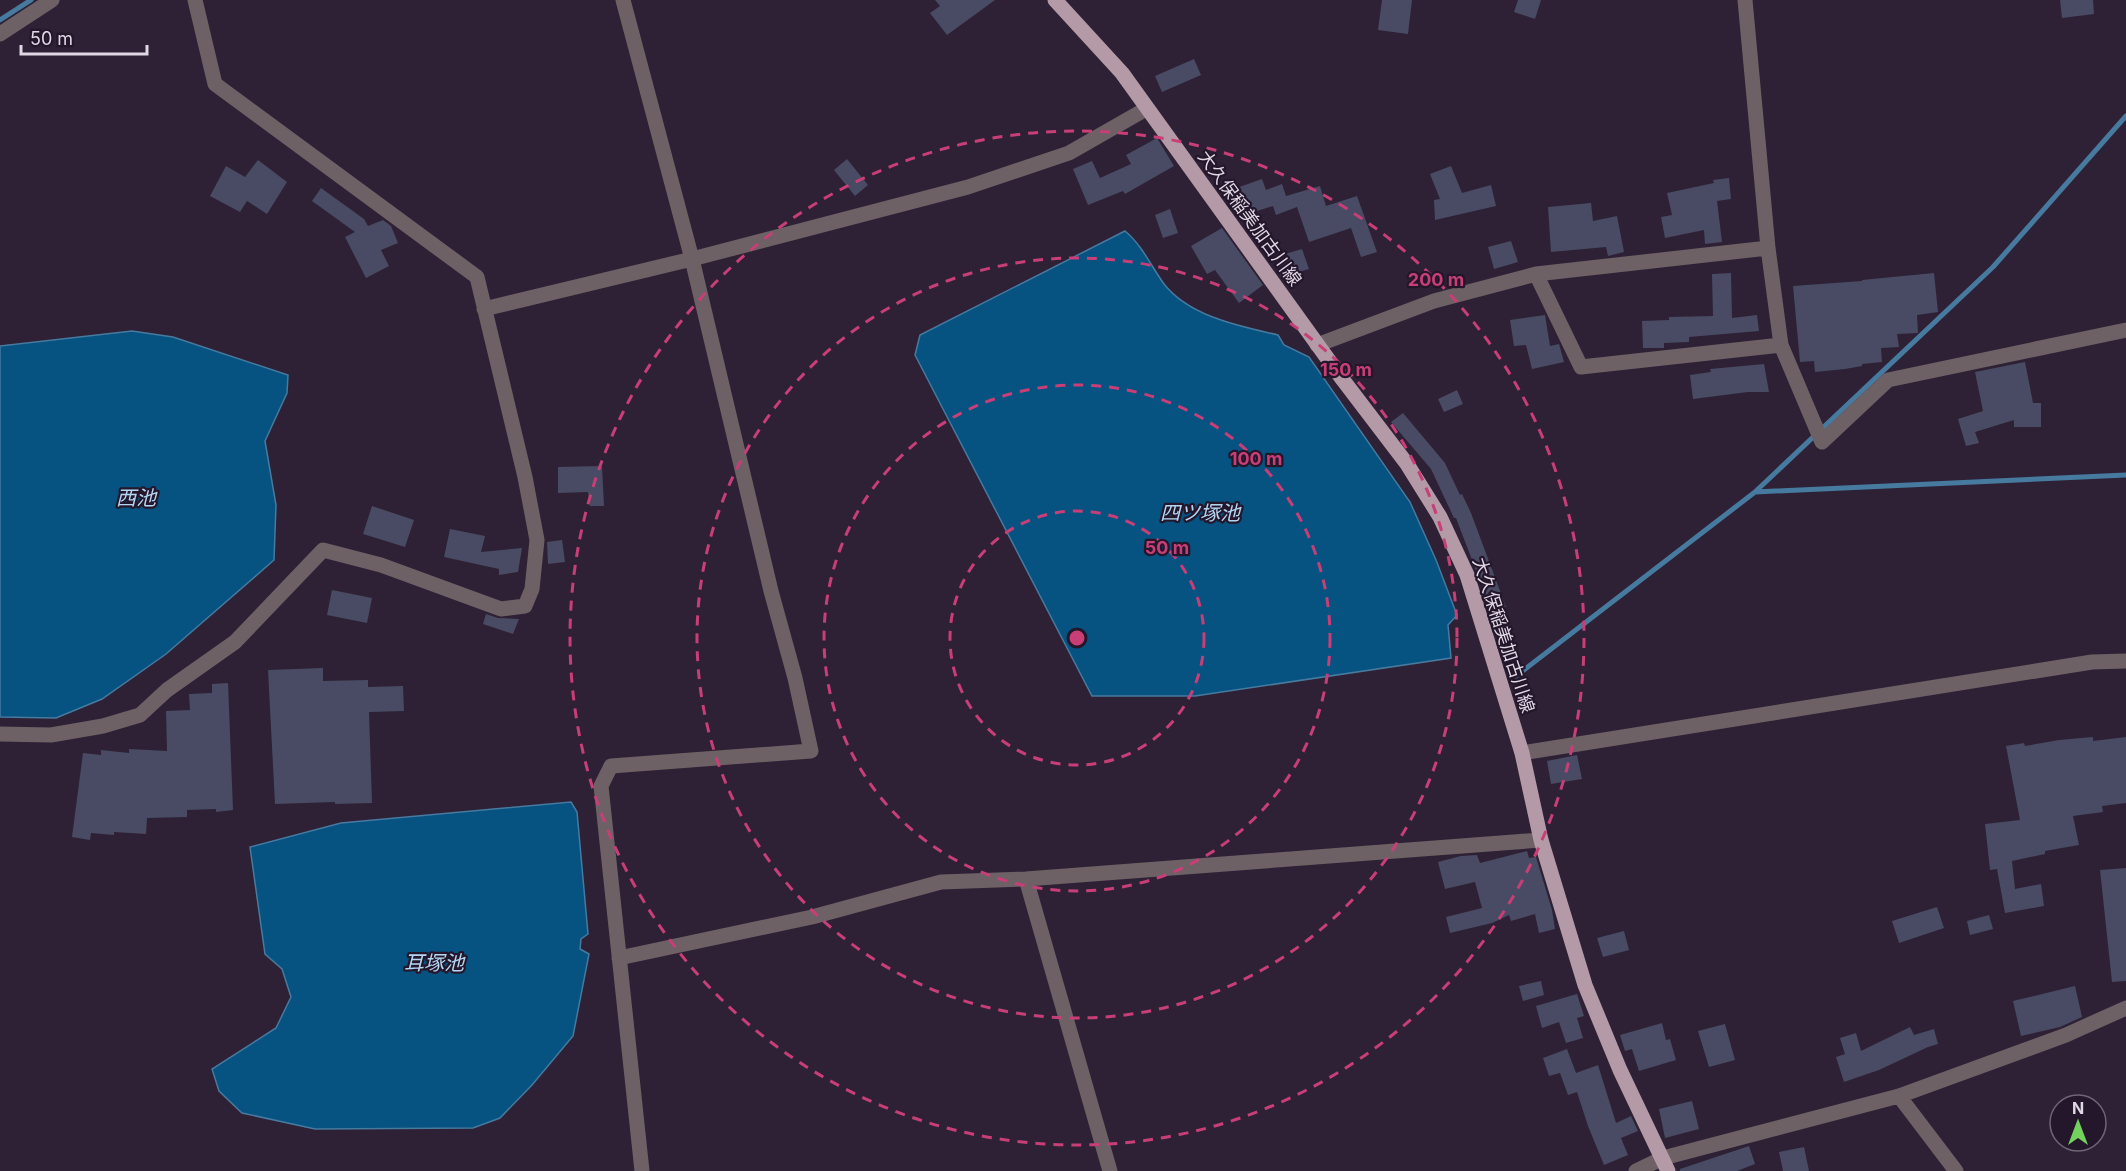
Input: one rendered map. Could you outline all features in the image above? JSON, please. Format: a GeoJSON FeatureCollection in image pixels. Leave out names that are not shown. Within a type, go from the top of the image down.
{"type":"FeatureCollection","features":[{"type":"Feature","properties":{"kind":"main road","name":"大久保稲美加古川線"},"geometry":{"type":"LineString","coordinates":[[1055,0],[1122,73],[1317,345],[1407,464],[1440,517],[1467,575],[1522,753],[1541,840],[1585,985],[1620,1070],[1665,1165]]}},
{"type":"Feature","properties":{"kind":"street"},"geometry":{"type":"LineString","coordinates":[[0,34],[52,0]]}},
{"type":"Feature","properties":{"kind":"street"},"geometry":{"type":"LineString","coordinates":[[0,734],[51,735],[103,726],[140,715],[167,690],[235,642],[323,550],[381,565],[501,609],[525,606],[532,589],[537,540],[525,477],[477,277],[215,84],[195,0]]}},
{"type":"Feature","properties":{"kind":"street"},"geometry":{"type":"LineString","coordinates":[[623,0],[692,259],[811,751],[611,766],[601,786],[642,1171]]}},
{"type":"Feature","properties":{"kind":"street"},"geometry":{"type":"LineString","coordinates":[[1745,0],[1768,248],[1782,345],[1822,442],[1888,380],[2126,330]]}},
{"type":"Feature","properties":{"kind":"street"},"geometry":{"type":"LineString","coordinates":[[484,309],[692,259],[968,187],[1070,153],[1146,109]]}},
{"type":"Feature","properties":{"kind":"street"},"geometry":{"type":"LineString","coordinates":[[1317,345],[1434,301],[1536,274],[1768,248]]}},
{"type":"Feature","properties":{"kind":"street"},"geometry":{"type":"LineString","coordinates":[[1536,274],[1581,368],[1782,345]]}},
{"type":"Feature","properties":{"kind":"street"},"geometry":{"type":"LineString","coordinates":[[1522,753],[2092,662],[2126,661]]}},
{"type":"Feature","properties":{"kind":"street"},"geometry":{"type":"LineString","coordinates":[[619,958],[812,917],[941,882],[1026,879],[1541,840]]}},
{"type":"Feature","properties":{"kind":"street"},"geometry":{"type":"LineString","coordinates":[[1026,879],[1110,1171]]}},
{"type":"Feature","properties":{"kind":"street"},"geometry":{"type":"LineString","coordinates":[[1636,1171],[1665,1165],[1899,1096],[2066,1035],[2126,1008]]}},
{"type":"Feature","properties":{"kind":"street"},"geometry":{"type":"LineString","coordinates":[[1899,1096],[1956,1171]]}},
{"type":"Feature","properties":{"kind":"water","name":"四ツ塚池"},"geometry":{"type":"Polygon","coordinates":[[[1125,231],[1141,249],[1164,284],[1187,305],[1216,318],[1278,335],[1284,345],[1309,357],[1410,502],[1457,615],[1448,625],[1451,658],[1195,696],[1092,696],[915,355],[920,335],[1125,231]]]}},
{"type":"Feature","properties":{"kind":"water","name":"西池"},"geometry":{"type":"Polygon","coordinates":[[[132,331],[173,337],[288,375],[287,393],[265,441],[276,505],[274,560],[166,654],[102,699],[56,718],[0,717],[0,346],[132,331]]]}},
{"type":"Feature","properties":{"kind":"water","name":"耳塚池"},"geometry":{"type":"Polygon","coordinates":[[[571,802],[577,812],[588,934],[581,939],[580,949],[589,954],[573,1036],[532,1085],[500,1118],[473,1128],[315,1129],[242,1113],[219,1091],[212,1069],[276,1028],[291,997],[282,969],[265,954],[250,847],[341,823],[571,802]]]}},
{"type":"Feature","properties":{"kind":"building"},"geometry":{"type":"Polygon","coordinates":[[[935,0],[995,0],[947,35],[930,13],[940,6],[935,0]]]}},
{"type":"Feature","properties":{"kind":"building"},"geometry":{"type":"Polygon","coordinates":[[[1382,0],[1412,0],[1408,34],[1378,30],[1382,0]]]}},
{"type":"Feature","properties":{"kind":"building"},"geometry":{"type":"Polygon","coordinates":[[[1518,0],[1541,0],[1535,19],[1514,12],[1518,0]]]}},
{"type":"Feature","properties":{"kind":"building"},"geometry":{"type":"Polygon","coordinates":[[[2060,0],[2093,0],[2094,14],[2062,18],[2060,0]]]}},
{"type":"Feature","properties":{"kind":"building"},"geometry":{"type":"Polygon","coordinates":[[[1194,59],[1201,75],[1162,92],[1155,76],[1194,59]]]}},
{"type":"Feature","properties":{"kind":"building"},"geometry":{"type":"Polygon","coordinates":[[[1157,138],[1174,166],[1125,194],[1123,191],[1088,205],[1073,169],[1092,161],[1100,178],[1131,164],[1126,155],[1157,138]]]}},
{"type":"Feature","properties":{"kind":"building"},"geometry":{"type":"Polygon","coordinates":[[[847,159],[868,185],[855,196],[834,170],[847,159]]]}},
{"type":"Feature","properties":{"kind":"building"},"geometry":{"type":"Polygon","coordinates":[[[258,160],[287,182],[267,214],[247,201],[240,212],[210,196],[226,166],[245,177],[258,160]]]}},
{"type":"Feature","properties":{"kind":"building"},"geometry":{"type":"Polygon","coordinates":[[[1451,166],[1462,193],[1491,185],[1496,206],[1435,220],[1434,200],[1440,199],[1430,174],[1451,166]]]}},
{"type":"Feature","properties":{"kind":"building"},"geometry":{"type":"Polygon","coordinates":[[[1729,178],[1731,199],[1717,201],[1722,242],[1705,244],[1704,230],[1665,238],[1661,217],[1672,215],[1667,193],[1714,183],[1713,180],[1729,178]]]}},
{"type":"Feature","properties":{"kind":"building"},"geometry":{"type":"Polygon","coordinates":[[[1262,179],[1266,190],[1282,184],[1286,196],[1320,186],[1326,206],[1357,196],[1377,252],[1361,257],[1351,228],[1309,242],[1297,207],[1276,215],[1273,206],[1238,217],[1228,191],[1262,179]]]}},
{"type":"Feature","properties":{"kind":"building"},"geometry":{"type":"Polygon","coordinates":[[[321,188],[364,219],[368,226],[383,220],[391,226],[398,243],[381,250],[389,266],[366,278],[345,237],[355,232],[312,201],[321,188]]]}},
{"type":"Feature","properties":{"kind":"building"},"geometry":{"type":"Polygon","coordinates":[[[1591,203],[1593,221],[1617,216],[1624,252],[1608,256],[1606,247],[1551,252],[1548,207],[1591,203]]]}},
{"type":"Feature","properties":{"kind":"building"},"geometry":{"type":"Polygon","coordinates":[[[1170,209],[1178,233],[1163,238],[1155,215],[1170,209]]]}},
{"type":"Feature","properties":{"kind":"building"},"geometry":{"type":"Polygon","coordinates":[[[1222,228],[1263,285],[1239,303],[1215,270],[1207,274],[1191,246],[1222,228]]]}},
{"type":"Feature","properties":{"kind":"building"},"geometry":{"type":"Polygon","coordinates":[[[1511,241],[1518,262],[1494,269],[1488,247],[1511,241]]]}},
{"type":"Feature","properties":{"kind":"building"},"geometry":{"type":"Polygon","coordinates":[[[1302,249],[1309,269],[1281,277],[1275,257],[1302,249]]]}},
{"type":"Feature","properties":{"kind":"building"},"geometry":{"type":"Polygon","coordinates":[[[1731,273],[1732,318],[1757,315],[1759,331],[1689,337],[1689,342],[1664,343],[1664,348],[1643,348],[1642,321],[1669,320],[1669,317],[1713,316],[1712,274],[1731,273]]]}},
{"type":"Feature","properties":{"kind":"building"},"geometry":{"type":"Polygon","coordinates":[[[1934,273],[1938,312],[1917,315],[1918,333],[1897,334],[1899,347],[1881,348],[1882,362],[1815,372],[1814,361],[1800,362],[1793,286],[1934,273]]]}},
{"type":"Feature","properties":{"kind":"building"},"geometry":{"type":"Polygon","coordinates":[[[1545,315],[1550,346],[1559,344],[1564,362],[1532,369],[1526,345],[1514,346],[1510,320],[1545,315]]]}},
{"type":"Feature","properties":{"kind":"building"},"geometry":{"type":"Polygon","coordinates":[[[2025,362],[2033,403],[2041,403],[2041,427],[2014,427],[2014,420],[1975,432],[1979,443],[1966,446],[1958,419],[1983,411],[1975,372],[2025,362]]]}},
{"type":"Feature","properties":{"kind":"building"},"geometry":{"type":"Polygon","coordinates":[[[1764,364],[1769,392],[1748,392],[1693,399],[1690,375],[1711,372],[1710,369],[1764,364]]]}},
{"type":"Feature","properties":{"kind":"building"},"geometry":{"type":"Polygon","coordinates":[[[1457,390],[1463,404],[1444,412],[1438,399],[1457,390]]]}},
{"type":"Feature","properties":{"kind":"building"},"geometry":{"type":"Polygon","coordinates":[[[1403,413],[1445,463],[1460,495],[1462,494],[1506,607],[1492,612],[1456,518],[1431,469],[1391,422],[1403,413]]]}},
{"type":"Feature","properties":{"kind":"building"},"geometry":{"type":"Polygon","coordinates":[[[602,466],[604,506],[590,506],[588,492],[558,493],[558,467],[602,466]]]}},
{"type":"Feature","properties":{"kind":"building"},"geometry":{"type":"Polygon","coordinates":[[[372,506],[414,520],[405,547],[363,534],[372,506]]]}},
{"type":"Feature","properties":{"kind":"building"},"geometry":{"type":"Polygon","coordinates":[[[450,529],[485,536],[481,552],[522,548],[518,572],[499,575],[499,569],[444,557],[450,529]]]}},
{"type":"Feature","properties":{"kind":"building"},"geometry":{"type":"Polygon","coordinates":[[[562,540],[565,562],[548,564],[547,542],[562,540]]]}},
{"type":"Feature","properties":{"kind":"building"},"geometry":{"type":"Polygon","coordinates":[[[332,590],[372,598],[367,623],[327,615],[332,590]]]}},
{"type":"Feature","properties":{"kind":"building"},"geometry":{"type":"Polygon","coordinates":[[[486,614],[498,618],[519,619],[513,634],[483,624],[486,614]]]}},
{"type":"Feature","properties":{"kind":"building"},"geometry":{"type":"Polygon","coordinates":[[[323,668],[323,681],[368,680],[368,687],[403,686],[404,711],[369,712],[372,803],[275,804],[268,670],[323,668]]]}},
{"type":"Feature","properties":{"kind":"building"},"geometry":{"type":"Polygon","coordinates":[[[228,683],[233,810],[216,812],[216,809],[187,810],[187,817],[147,818],[146,834],[91,833],[90,840],[72,837],[83,753],[101,755],[101,750],[129,753],[129,749],[167,751],[166,711],[190,710],[189,694],[212,693],[212,684],[228,683]]]}},
{"type":"Feature","properties":{"kind":"building"},"geometry":{"type":"Polygon","coordinates":[[[2093,737],[2093,741],[2126,737],[2126,803],[2102,806],[2103,812],[2073,816],[2079,845],[2045,851],[2045,854],[2012,861],[2015,889],[2041,884],[2044,906],[2005,913],[1997,869],[1990,870],[1985,824],[2020,820],[2006,746],[2024,743],[2025,746],[2093,737]]]}},
{"type":"Feature","properties":{"kind":"building"},"geometry":{"type":"Polygon","coordinates":[[[1577,755],[1582,779],[1551,784],[1547,761],[1577,755]]]}},
{"type":"Feature","properties":{"kind":"building"},"geometry":{"type":"Polygon","coordinates":[[[1527,851],[1529,858],[1536,857],[1552,910],[1555,929],[1539,933],[1535,914],[1511,921],[1509,915],[1492,923],[1450,933],[1446,917],[1482,908],[1475,882],[1445,889],[1438,862],[1461,856],[1477,855],[1480,863],[1527,851]]]}},
{"type":"Feature","properties":{"kind":"building"},"geometry":{"type":"Polygon","coordinates":[[[2126,868],[2126,981],[2112,982],[2100,870],[2126,868]]]}},
{"type":"Feature","properties":{"kind":"building"},"geometry":{"type":"Polygon","coordinates":[[[1937,907],[1944,928],[1899,943],[1892,921],[1937,907]]]}},
{"type":"Feature","properties":{"kind":"building"},"geometry":{"type":"Polygon","coordinates":[[[1989,915],[1993,929],[1970,935],[1967,921],[1989,915]]]}},
{"type":"Feature","properties":{"kind":"building"},"geometry":{"type":"Polygon","coordinates":[[[1624,931],[1629,950],[1603,957],[1597,938],[1624,931]]]}},
{"type":"Feature","properties":{"kind":"building"},"geometry":{"type":"Polygon","coordinates":[[[1541,981],[1544,995],[1523,1001],[1519,986],[1541,981]]]}},
{"type":"Feature","properties":{"kind":"building"},"geometry":{"type":"Polygon","coordinates":[[[2075,986],[2082,1017],[2060,1027],[2021,1036],[2013,1001],[2075,986]]]}},
{"type":"Feature","properties":{"kind":"building"},"geometry":{"type":"Polygon","coordinates":[[[1577,994],[1584,1016],[1577,1018],[1583,1038],[1566,1043],[1559,1022],[1542,1028],[1536,1006],[1577,994]]]}},
{"type":"Feature","properties":{"kind":"building"},"geometry":{"type":"Polygon","coordinates":[[[1662,1023],[1666,1040],[1670,1039],[1676,1060],[1639,1071],[1632,1049],[1625,1051],[1620,1035],[1662,1023]]]}},
{"type":"Feature","properties":{"kind":"building"},"geometry":{"type":"Polygon","coordinates":[[[1725,1024],[1735,1060],[1709,1067],[1698,1031],[1725,1024]]]}},
{"type":"Feature","properties":{"kind":"building"},"geometry":{"type":"Polygon","coordinates":[[[1910,1027],[1914,1035],[1934,1029],[1938,1044],[1879,1070],[1844,1082],[1836,1057],[1845,1054],[1840,1038],[1856,1033],[1861,1051],[1910,1027]]]}},
{"type":"Feature","properties":{"kind":"building"},"geometry":{"type":"Polygon","coordinates":[[[1567,1049],[1576,1073],[1598,1065],[1616,1123],[1631,1116],[1638,1131],[1621,1138],[1628,1155],[1604,1165],[1577,1092],[1568,1095],[1560,1073],[1549,1076],[1543,1058],[1567,1049]]]}},
{"type":"Feature","properties":{"kind":"building"},"geometry":{"type":"Polygon","coordinates":[[[1692,1101],[1699,1129],[1665,1138],[1659,1109],[1692,1101]]]}},
{"type":"Feature","properties":{"kind":"building"},"geometry":{"type":"Polygon","coordinates":[[[1749,1146],[1755,1164],[1737,1171],[1680,1171],[1680,1169],[1749,1146]]]}},
{"type":"Feature","properties":{"kind":"building"},"geometry":{"type":"Polygon","coordinates":[[[1804,1147],[1809,1171],[1783,1171],[1779,1152],[1804,1147]]]}},
{"type":"Feature","properties":{"kind":"waterway"},"geometry":{"type":"LineString","coordinates":[[0,20],[31,0]]}},
{"type":"Feature","properties":{"kind":"waterway"},"geometry":{"type":"LineString","coordinates":[[1516,676],[1755,492],[1993,267],[2126,116]]}},
{"type":"Feature","properties":{"kind":"waterway"},"geometry":{"type":"LineString","coordinates":[[1755,492],[2126,475]]}}]}
